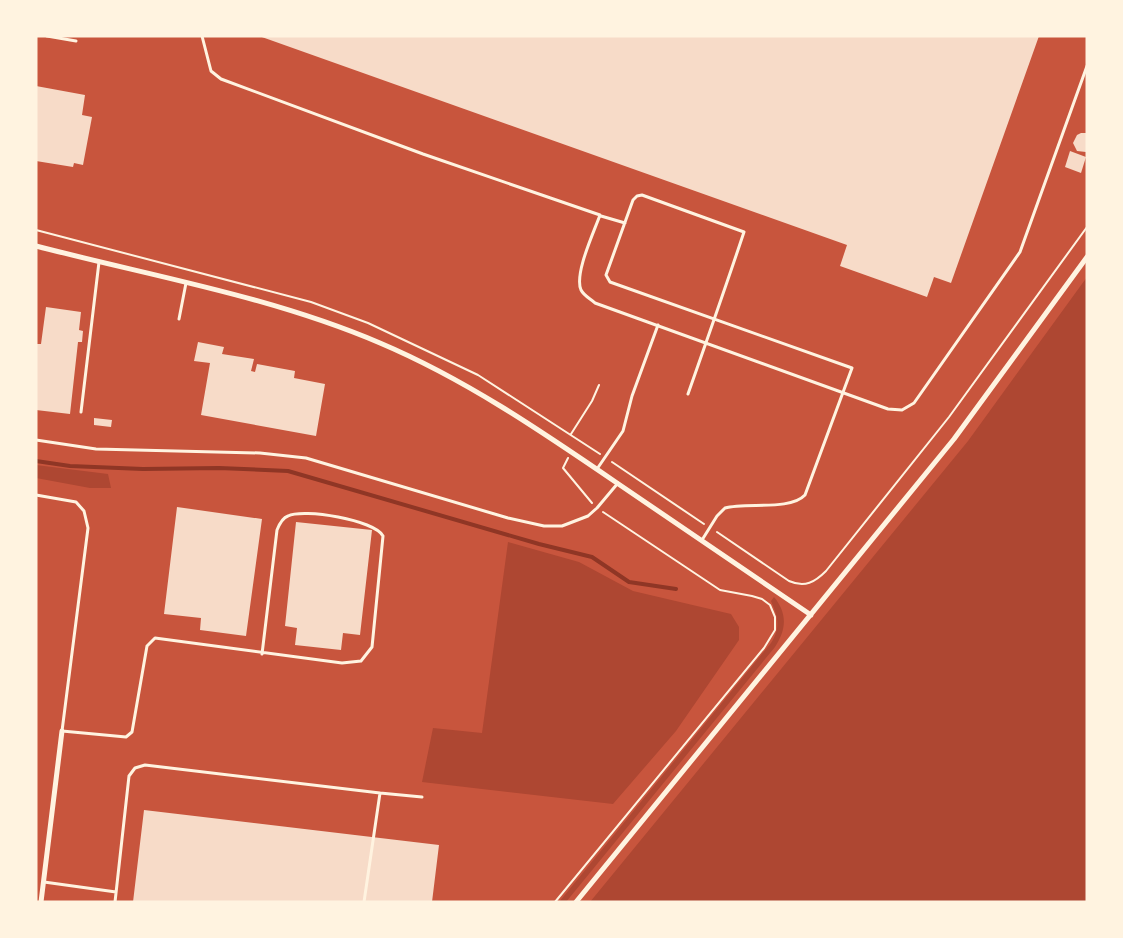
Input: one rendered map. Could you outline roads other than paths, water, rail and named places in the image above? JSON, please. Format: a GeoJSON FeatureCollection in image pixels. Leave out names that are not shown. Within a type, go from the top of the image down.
{"type":"FeatureCollection","features":[{"type":"Feature","properties":{"kind":"street"},"geometry":{"type":"LineString","coordinates":[[36,246],[307,316],[371,339],[415,359],[504,407],[811,615]]}},
{"type":"Feature","properties":{"kind":"street"},"geometry":{"type":"LineString","coordinates":[[576,902],[954,439],[1087,257]]}},
{"type":"Feature","properties":{"kind":"street"},"geometry":{"type":"LineString","coordinates":[[41,902],[62,731]]}},
{"type":"Feature","properties":{"kind":"lane"},"geometry":{"type":"LineString","coordinates":[[47,36],[76,41]]}},
{"type":"Feature","properties":{"kind":"lane"},"geometry":{"type":"LineString","coordinates":[[202,36],[211,71],[220,79],[423,154],[625,223]]}},
{"type":"Feature","properties":{"kind":"lane"},"geometry":{"type":"LineString","coordinates":[[600,216],[579,281],[581,290],[596,303],[888,409],[902,410],[914,404],[1020,252],[1087,66]]}},
{"type":"Feature","properties":{"kind":"lane"},"geometry":{"type":"LineString","coordinates":[[688,394],[714,319],[744,232],[642,195],[637,196],[633,200],[606,274],[610,282],[714,319],[852,368],[805,495],[791,503],[725,508],[717,516],[702,540]]}},
{"type":"Feature","properties":{"kind":"lane"},"geometry":{"type":"LineString","coordinates":[[81,412],[99,262]]}},
{"type":"Feature","properties":{"kind":"lane"},"geometry":{"type":"LineString","coordinates":[[179,319],[186,283]]}},
{"type":"Feature","properties":{"kind":"lane"},"geometry":{"type":"LineString","coordinates":[[597,469],[623,431],[632,396],[658,325]]}},
{"type":"Feature","properties":{"kind":"lane"},"geometry":{"type":"LineString","coordinates":[[36,440],[96,449],[260,453],[306,458],[508,518],[544,526],[562,526],[588,516],[618,483]]}},
{"type":"Feature","properties":{"kind":"lane"},"geometry":{"type":"LineString","coordinates":[[36,495],[76,502],[84,511],[88,528],[62,731],[126,737],[132,732],[147,646],[155,638],[262,654],[342,663],[361,661],[372,647],[383,536],[380,530],[360,521],[303,514],[289,515],[279,524],[262,654]]}},
{"type":"Feature","properties":{"kind":"lane"},"geometry":{"type":"LineString","coordinates":[[115,902],[129,776],[135,768],[145,765],[422,797]]}},
{"type":"Feature","properties":{"kind":"lane"},"geometry":{"type":"LineString","coordinates":[[364,902],[380,793]]}},
{"type":"Feature","properties":{"kind":"lane"},"geometry":{"type":"LineString","coordinates":[[44,882],[116,892]]}},
{"type":"Feature","properties":{"kind":"waterway"},"geometry":{"type":"LineString","coordinates":[[36,461],[70,466],[143,469],[219,468],[288,471],[539,544],[592,557],[629,582],[676,589]]}}]}
